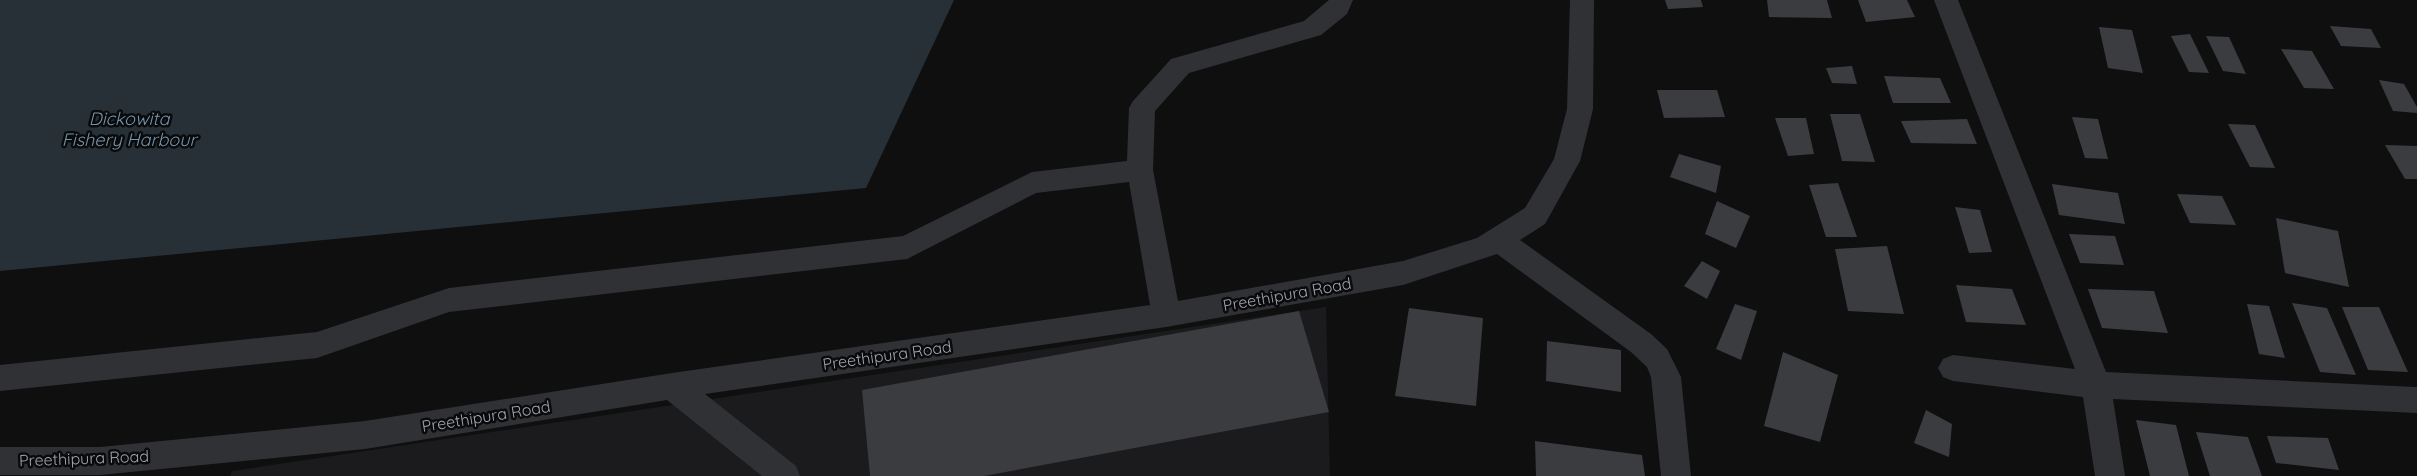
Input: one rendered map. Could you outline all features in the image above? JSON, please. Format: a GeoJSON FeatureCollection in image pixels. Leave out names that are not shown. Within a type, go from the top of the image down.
{"type":"FeatureCollection","features":[{"type":"Feature","properties":{"kind":"street"},"geometry":{"type":"LineString","coordinates":[[1166,315],[1140,170],[1142,108],[1180,66],[1312,28],[1338,8],[1341,0]]}},
{"type":"Feature","properties":{"kind":"street","name":"Preethipura Road"},"geometry":{"type":"LineString","coordinates":[[0,460],[100,461],[365,435],[672,386],[1166,315],[1403,273],[1499,240],[1535,216],[1567,161],[1580,109],[1582,0]]}},
{"type":"Feature","properties":{"kind":"street"},"geometry":{"type":"LineString","coordinates":[[1946,0],[2096,384],[2110,476]]}},
{"type":"Feature","properties":{"kind":"street"},"geometry":{"type":"LineString","coordinates":[[0,378],[317,345],[450,300],[907,247],[1032,182],[1140,170]]}},
{"type":"Feature","properties":{"kind":"street"},"geometry":{"type":"LineString","coordinates":[[1499,240],[1641,343],[1657,358],[1666,377],[1676,476]]}},
{"type":"Feature","properties":{"kind":"street"},"geometry":{"type":"LineString","coordinates":[[1953,368],[2096,384],[2415,400]]}},
{"type":"Feature","properties":{"kind":"street"},"geometry":{"type":"LineString","coordinates":[[672,386],[785,476]]}},
{"type":"Feature","properties":{"kind":"shaded area"},"geometry":{"type":"Polygon","coordinates":[[[1326,307],[1330,476],[230,476],[232,471],[1326,307]]]}},
{"type":"Feature","properties":{"kind":"water","name":"Dickowita Fishery Harbour"},"geometry":{"type":"Polygon","coordinates":[[[0,0],[954,0],[866,188],[0,271],[0,0]]]}},
{"type":"Feature","properties":{"kind":"building"},"geometry":{"type":"Polygon","coordinates":[[[1665,0],[1701,0],[1703,7],[1668,9],[1665,0]]]}},
{"type":"Feature","properties":{"kind":"building"},"geometry":{"type":"Polygon","coordinates":[[[1767,0],[1827,0],[1832,18],[1769,17],[1767,0]]]}},
{"type":"Feature","properties":{"kind":"building"},"geometry":{"type":"Polygon","coordinates":[[[1858,0],[1907,0],[1915,17],[1866,22],[1858,0]]]}},
{"type":"Feature","properties":{"kind":"building"},"geometry":{"type":"Polygon","coordinates":[[[2330,26],[2371,29],[2381,48],[2341,46],[2330,26]]]}},
{"type":"Feature","properties":{"kind":"building"},"geometry":{"type":"Polygon","coordinates":[[[2099,27],[2132,30],[2143,73],[2108,68],[2099,27]]]}},
{"type":"Feature","properties":{"kind":"building"},"geometry":{"type":"Polygon","coordinates":[[[2190,34],[2209,73],[2189,72],[2171,36],[2190,34]]]}},
{"type":"Feature","properties":{"kind":"building"},"geometry":{"type":"Polygon","coordinates":[[[2206,36],[2229,37],[2246,74],[2223,71],[2206,36]]]}},
{"type":"Feature","properties":{"kind":"building"},"geometry":{"type":"Polygon","coordinates":[[[2281,49],[2312,51],[2334,89],[2304,88],[2281,49]]]}},
{"type":"Feature","properties":{"kind":"building"},"geometry":{"type":"Polygon","coordinates":[[[1852,66],[1857,84],[1832,83],[1826,68],[1852,66]]]}},
{"type":"Feature","properties":{"kind":"building"},"geometry":{"type":"Polygon","coordinates":[[[1884,76],[1940,78],[1951,103],[1893,103],[1884,76]]]}},
{"type":"Feature","properties":{"kind":"building"},"geometry":{"type":"Polygon","coordinates":[[[2379,80],[2404,84],[2417,107],[2417,113],[2393,111],[2379,80]]]}},
{"type":"Feature","properties":{"kind":"building"},"geometry":{"type":"Polygon","coordinates":[[[1657,90],[1717,90],[1725,117],[1664,118],[1657,90]]]}},
{"type":"Feature","properties":{"kind":"building"},"geometry":{"type":"Polygon","coordinates":[[[1830,114],[1860,114],[1875,162],[1842,161],[1830,114]]]}},
{"type":"Feature","properties":{"kind":"building"},"geometry":{"type":"Polygon","coordinates":[[[2072,117],[2098,119],[2108,159],[2085,158],[2072,117]]]}},
{"type":"Feature","properties":{"kind":"building"},"geometry":{"type":"Polygon","coordinates":[[[1775,118],[1806,118],[1814,154],[1788,156],[1775,118]]]}},
{"type":"Feature","properties":{"kind":"building"},"geometry":{"type":"Polygon","coordinates":[[[1967,119],[1977,144],[1911,143],[1901,121],[1967,119]]]}},
{"type":"Feature","properties":{"kind":"building"},"geometry":{"type":"Polygon","coordinates":[[[2228,124],[2255,125],[2275,168],[2250,167],[2228,124]]]}},
{"type":"Feature","properties":{"kind":"building"},"geometry":{"type":"Polygon","coordinates":[[[2385,145],[2417,146],[2417,179],[2405,179],[2385,145]]]}},
{"type":"Feature","properties":{"kind":"building"},"geometry":{"type":"Polygon","coordinates":[[[1679,154],[1721,166],[1716,193],[1670,177],[1679,154]]]}},
{"type":"Feature","properties":{"kind":"building"},"geometry":{"type":"Polygon","coordinates":[[[1838,183],[1857,237],[1826,237],[1809,185],[1838,183]]]}},
{"type":"Feature","properties":{"kind":"building"},"geometry":{"type":"Polygon","coordinates":[[[2052,184],[2118,193],[2125,224],[2059,215],[2052,184]]]}},
{"type":"Feature","properties":{"kind":"building"},"geometry":{"type":"Polygon","coordinates":[[[2177,194],[2222,196],[2236,225],[2190,223],[2177,194]]]}},
{"type":"Feature","properties":{"kind":"building"},"geometry":{"type":"Polygon","coordinates":[[[1717,201],[1750,216],[1736,248],[1705,234],[1717,201]]]}},
{"type":"Feature","properties":{"kind":"building"},"geometry":{"type":"Polygon","coordinates":[[[1955,207],[1980,210],[1992,252],[1969,253],[1955,207]]]}},
{"type":"Feature","properties":{"kind":"building"},"geometry":{"type":"Polygon","coordinates":[[[2276,218],[2338,231],[2349,287],[2285,273],[2276,218]]]}},
{"type":"Feature","properties":{"kind":"building"},"geometry":{"type":"Polygon","coordinates":[[[2069,234],[2115,236],[2124,265],[2080,263],[2069,234]]]}},
{"type":"Feature","properties":{"kind":"building"},"geometry":{"type":"Polygon","coordinates":[[[1887,246],[1904,314],[1848,311],[1835,249],[1887,246]]]}},
{"type":"Feature","properties":{"kind":"building"},"geometry":{"type":"Polygon","coordinates":[[[1702,261],[1720,271],[1707,299],[1684,286],[1702,261]]]}},
{"type":"Feature","properties":{"kind":"building"},"geometry":{"type":"Polygon","coordinates":[[[1956,285],[2012,289],[2026,325],[1966,322],[1956,285]]]}},
{"type":"Feature","properties":{"kind":"building"},"geometry":{"type":"Polygon","coordinates":[[[2088,289],[2154,291],[2168,333],[2102,328],[2088,289]]]}},
{"type":"Feature","properties":{"kind":"building"},"geometry":{"type":"Polygon","coordinates":[[[2292,303],[2327,308],[2356,375],[2320,372],[2292,303]]]}},
{"type":"Feature","properties":{"kind":"building"},"geometry":{"type":"Polygon","coordinates":[[[1735,304],[1757,311],[1741,360],[1716,349],[1735,304]]]}},
{"type":"Feature","properties":{"kind":"building"},"geometry":{"type":"Polygon","coordinates":[[[2247,304],[2269,306],[2285,358],[2259,354],[2247,304]]]}},
{"type":"Feature","properties":{"kind":"building"},"geometry":{"type":"Polygon","coordinates":[[[2342,307],[2379,307],[2408,372],[2368,370],[2342,307]]]}},
{"type":"Feature","properties":{"kind":"building"},"geometry":{"type":"Polygon","coordinates":[[[1409,308],[1483,318],[1476,406],[1395,396],[1409,308]]]}},
{"type":"Feature","properties":{"kind":"building"},"geometry":{"type":"Polygon","coordinates":[[[1299,311],[1329,412],[984,476],[870,476],[862,390],[1299,311]]]}},
{"type":"Feature","properties":{"kind":"building"},"geometry":{"type":"Polygon","coordinates":[[[1547,341],[1621,350],[1621,392],[1546,381],[1547,341]]]}},
{"type":"Feature","properties":{"kind":"building"},"geometry":{"type":"Polygon","coordinates":[[[1783,352],[1838,375],[1820,442],[1764,426],[1783,352]]]}},
{"type":"Feature","properties":{"kind":"building"},"geometry":{"type":"Polygon","coordinates":[[[1926,410],[1952,424],[1949,457],[1914,443],[1926,410]]]}},
{"type":"Feature","properties":{"kind":"building"},"geometry":{"type":"Polygon","coordinates":[[[2136,420],[2176,425],[2189,476],[2150,476],[2136,420]]]}},
{"type":"Feature","properties":{"kind":"building"},"geometry":{"type":"Polygon","coordinates":[[[2196,432],[2248,437],[2262,476],[2210,476],[2196,432]]]}},
{"type":"Feature","properties":{"kind":"building"},"geometry":{"type":"Polygon","coordinates":[[[2267,436],[2328,438],[2339,470],[2276,463],[2267,436]]]}},
{"type":"Feature","properties":{"kind":"building"},"geometry":{"type":"Polygon","coordinates":[[[1535,441],[1642,455],[1645,476],[1536,476],[1535,441]]]}}]}
